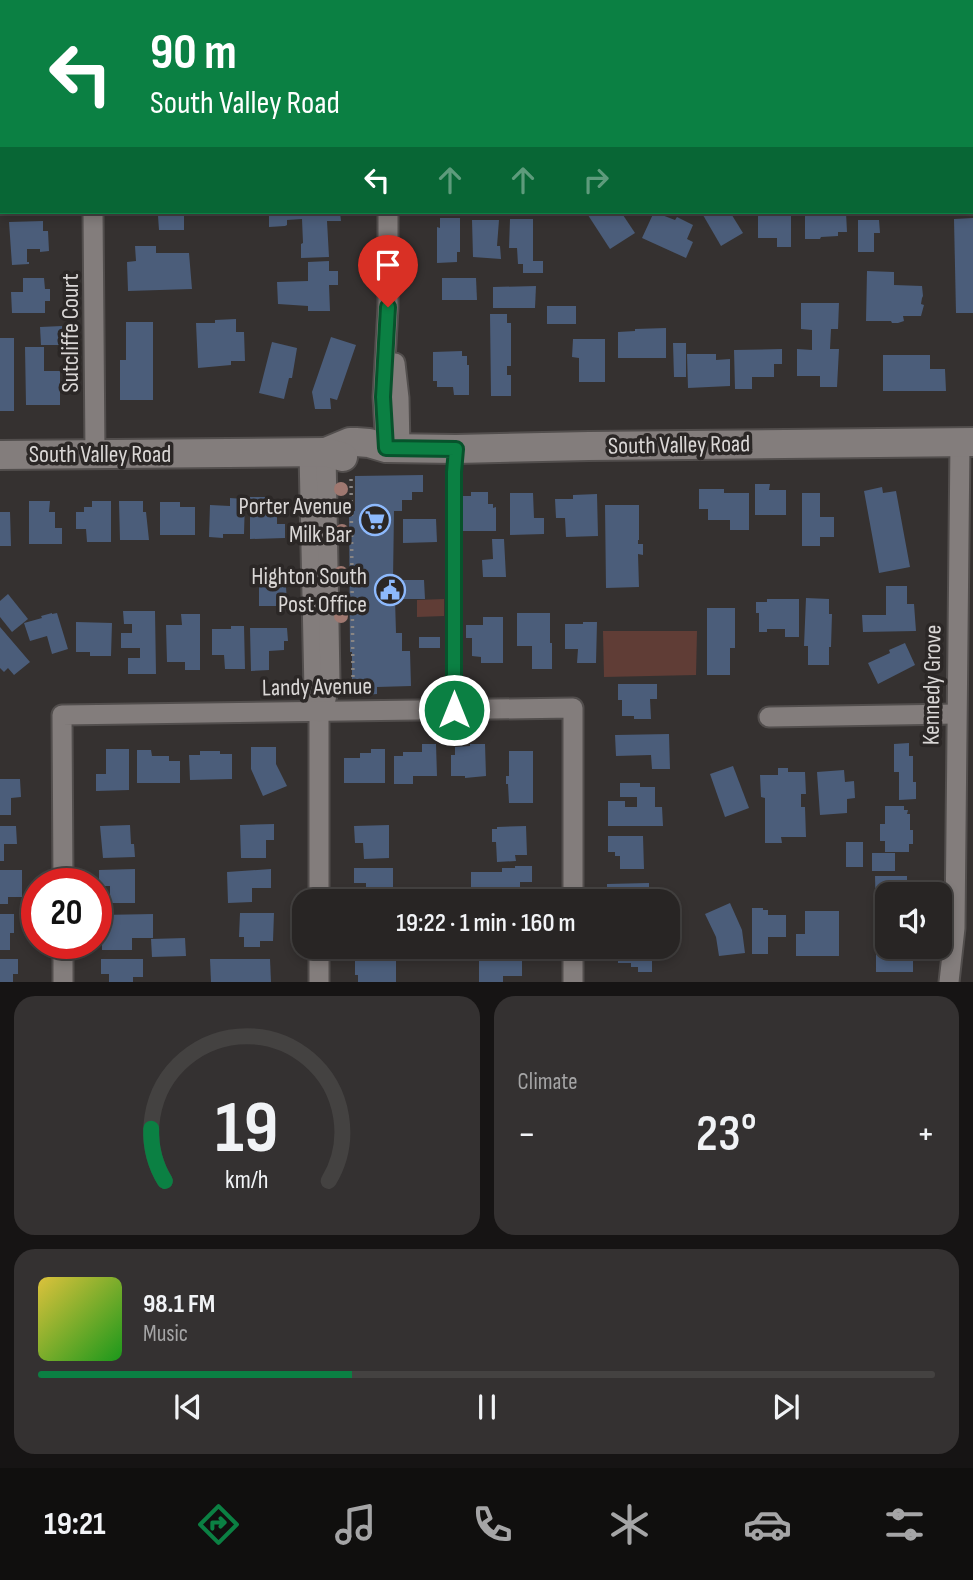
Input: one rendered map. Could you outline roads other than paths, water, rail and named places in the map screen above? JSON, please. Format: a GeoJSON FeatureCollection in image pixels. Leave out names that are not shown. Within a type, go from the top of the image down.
{"type":"FeatureCollection","features":[{"type":"Feature","properties":{"kind":"main road","name":"South Valley Road"},"geometry":{"type":"LineString","coordinates":[[0,455],[328,454],[350,442],[393,448],[456,449],[966,442]]}},
{"type":"Feature","properties":{"kind":"street","name":"Sutcliffe Court"},"geometry":{"type":"LineString","coordinates":[[93,214],[95,453]]}},
{"type":"Feature","properties":{"kind":"street"},"geometry":{"type":"LineString","coordinates":[[388,214],[388,307],[398,398],[393,448]]}},
{"type":"Feature","properties":{"kind":"street","name":"Kennedy Grove"},"geometry":{"type":"LineString","coordinates":[[949,982],[955,928],[956,714],[966,442]]}},
{"type":"Feature","properties":{"kind":"street"},"geometry":{"type":"LineString","coordinates":[[319,889],[319,712],[330,681],[328,454]]}},
{"type":"Feature","properties":{"kind":"street","name":"Landy Avenue"},"geometry":{"type":"LineString","coordinates":[[63,868],[62,715],[573,708],[573,889]]}},
{"type":"Feature","properties":{"kind":"street"},"geometry":{"type":"LineString","coordinates":[[769,717],[956,714]]}},
{"type":"Feature","properties":{"kind":"street","name":"Kennedy Grove"},"geometry":{"type":"LineString","coordinates":[[955,928],[963,982]]}},
{"type":"Feature","properties":{"kind":"street"},"geometry":{"type":"LineString","coordinates":[[63,959],[63,982]]}},
{"type":"Feature","properties":{"kind":"street"},"geometry":{"type":"LineString","coordinates":[[319,959],[319,982]]}},
{"type":"Feature","properties":{"kind":"street"},"geometry":{"type":"LineString","coordinates":[[573,959],[573,982]]}},
{"type":"Feature","properties":{"kind":"lane"},"geometry":{"type":"LineString","coordinates":[[454,710],[456,449]]}},
{"type":"Feature","properties":{"kind":"place","name":"Porter Avenue Milk Bar"},"geometry":{"type":"Point","coordinates":[375,520]}},
{"type":"Feature","properties":{"kind":"place","name":"Highton South Post Office"},"geometry":{"type":"Point","coordinates":[390,590]}}]}
